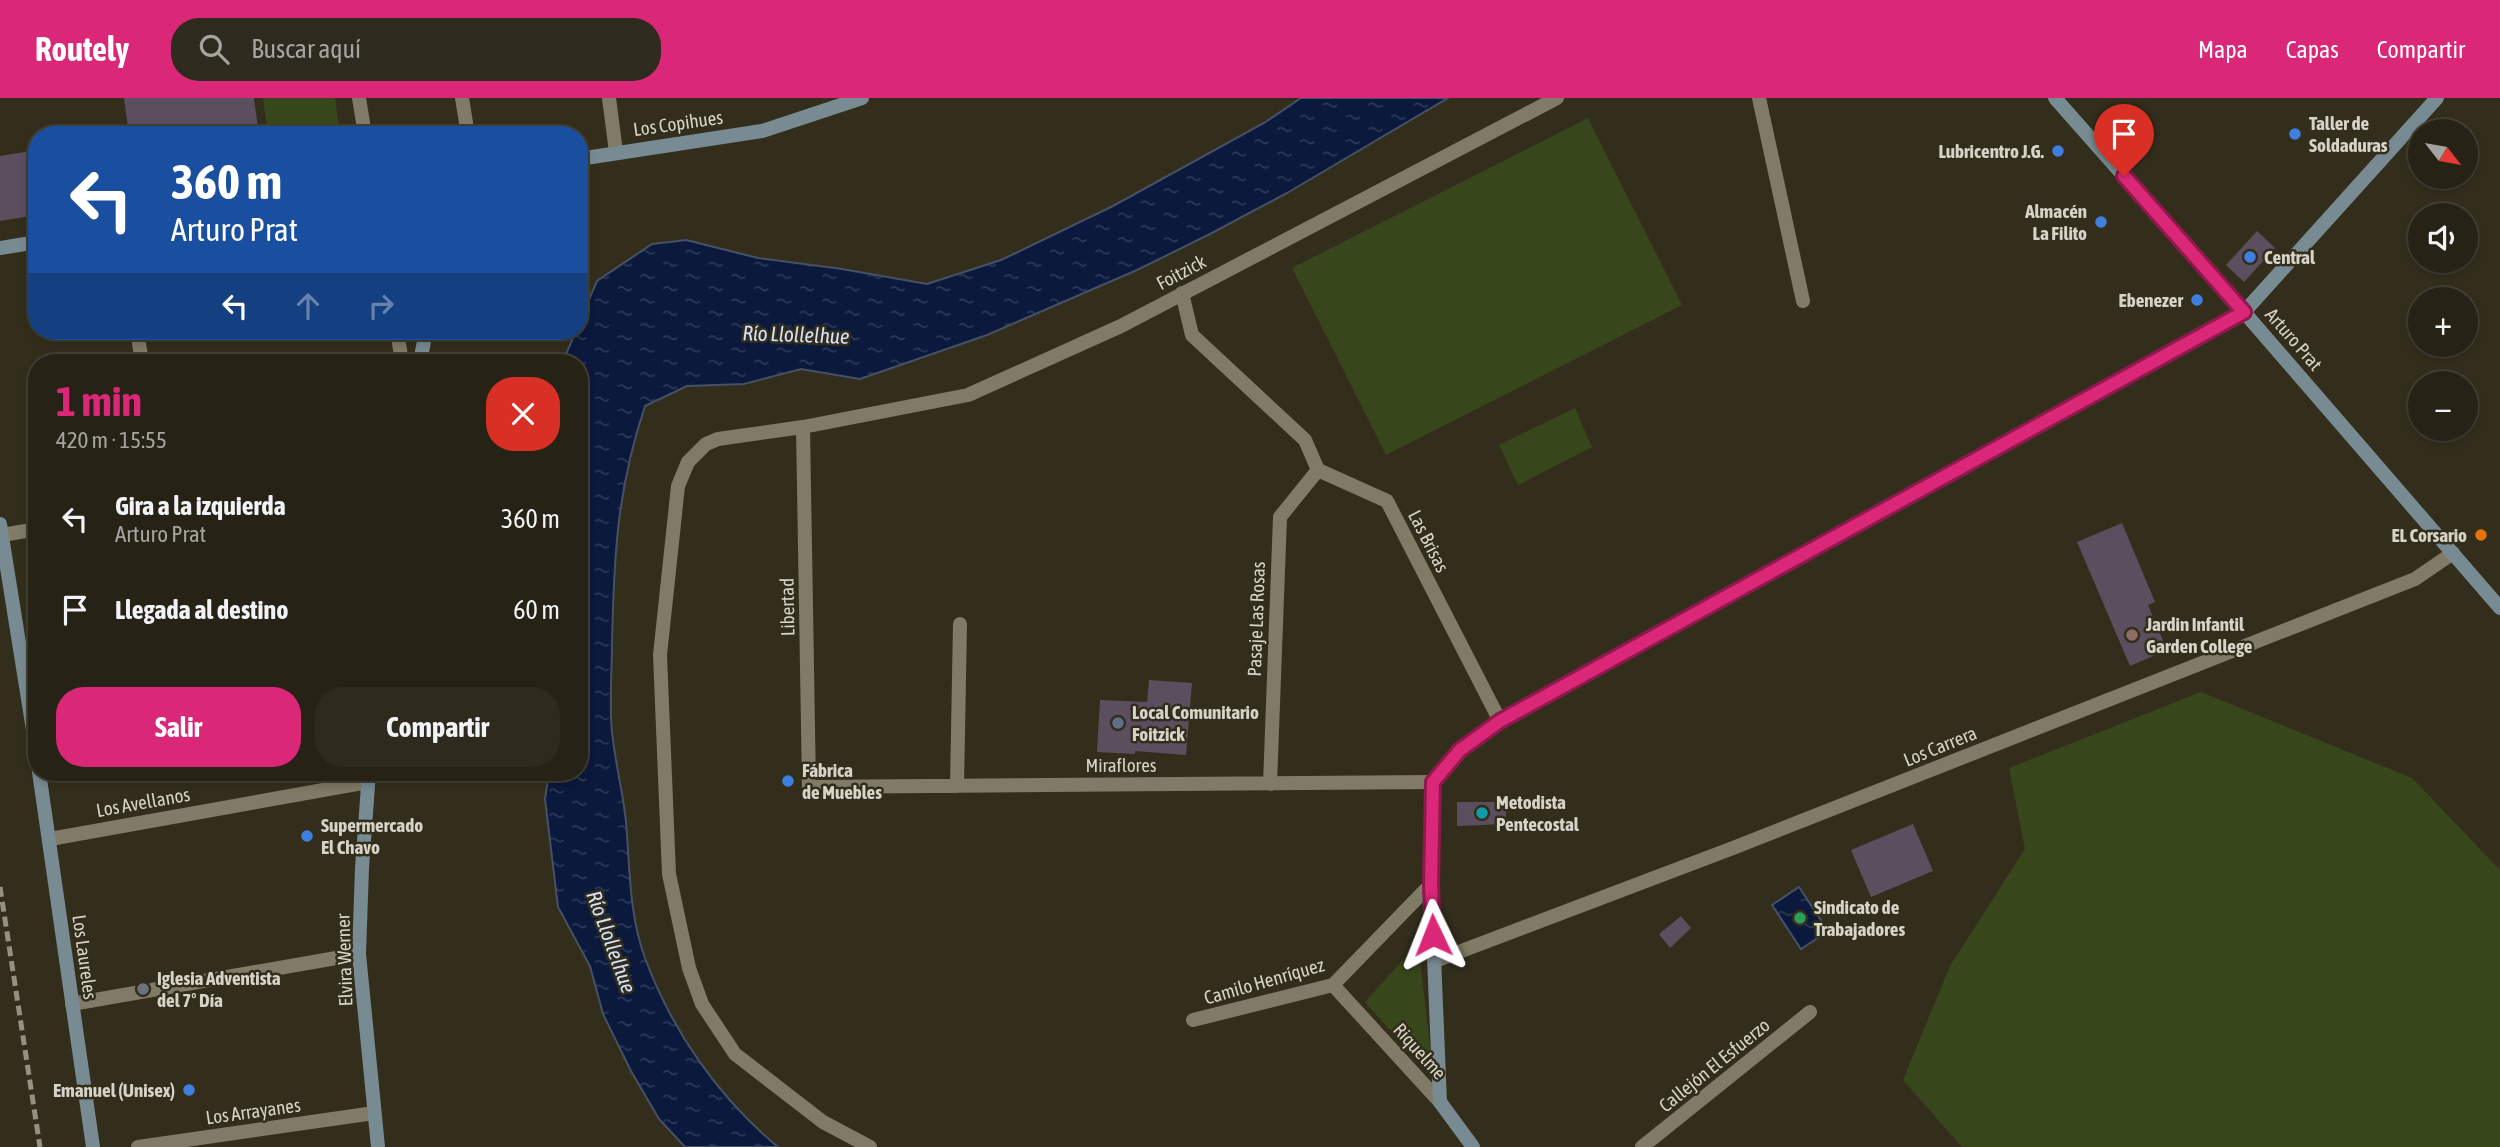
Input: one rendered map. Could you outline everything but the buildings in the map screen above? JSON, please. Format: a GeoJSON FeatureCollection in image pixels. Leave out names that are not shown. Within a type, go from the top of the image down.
{"type":"FeatureCollection","features":[{"type":"Feature","properties":{"kind":"main road","name":"Los Copihues"},"geometry":{"type":"LineString","coordinates":[[588,157],[762,131],[862,98]]}},
{"type":"Feature","properties":{"kind":"main road","name":"Arturo Prat"},"geometry":{"type":"LineString","coordinates":[[2055,98],[2500,608]]}},
{"type":"Feature","properties":{"kind":"main road"},"geometry":{"type":"LineString","coordinates":[[1440,1102],[1431,884],[1433,782],[1460,750],[1500,721],[2244,312],[2437,98]]}},
{"type":"Feature","properties":{"kind":"main road"},"geometry":{"type":"LineString","coordinates":[[0,248],[28,243]]}},
{"type":"Feature","properties":{"kind":"main road"},"geometry":{"type":"LineString","coordinates":[[1,529],[28,668]]}},
{"type":"Feature","properties":{"kind":"main road","name":"Los Laureles"},"geometry":{"type":"LineString","coordinates":[[40,781],[93,1147]]}},
{"type":"Feature","properties":{"kind":"main road","name":"Elvira Werner"},"geometry":{"type":"LineString","coordinates":[[368,781],[359,954],[378,1147]]}},
{"type":"Feature","properties":{"kind":"main road","name":"Riquelme"},"geometry":{"type":"LineString","coordinates":[[1440,1102],[1473,1147]]}},
{"type":"Feature","properties":{"kind":"street"},"geometry":{"type":"LineString","coordinates":[[359,98],[364,126]]}},
{"type":"Feature","properties":{"kind":"street"},"geometry":{"type":"LineString","coordinates":[[461,98],[466,126]]}},
{"type":"Feature","properties":{"kind":"street"},"geometry":{"type":"LineString","coordinates":[[608,98],[616,152]]}},
{"type":"Feature","properties":{"kind":"street","name":"Foitzick"},"geometry":{"type":"LineString","coordinates":[[870,1147],[823,1122],[735,1054],[702,1003],[689,968],[669,874],[660,655],[678,486],[696,452],[718,439],[803,427],[968,395],[1121,326],[1557,98]]}},
{"type":"Feature","properties":{"kind":"street"},"geometry":{"type":"LineString","coordinates":[[1759,98],[1802,301]]}},
{"type":"Feature","properties":{"kind":"street"},"geometry":{"type":"LineString","coordinates":[[1182,293],[1192,335],[1305,440],[1318,470]]}},
{"type":"Feature","properties":{"kind":"street","name":"Libertad"},"geometry":{"type":"LineString","coordinates":[[803,427],[809,787]]}},
{"type":"Feature","properties":{"kind":"street","name":"Las Brisas"},"geometry":{"type":"LineString","coordinates":[[1318,470],[1387,501],[1500,721]]}},
{"type":"Feature","properties":{"kind":"street","name":"Pasaje Las Rosas"},"geometry":{"type":"LineString","coordinates":[[1269,783],[1280,517],[1318,470]]}},
{"type":"Feature","properties":{"kind":"street"},"geometry":{"type":"LineString","coordinates":[[1,529],[28,529]]}},
{"type":"Feature","properties":{"kind":"street","name":"Los Carrera"},"geometry":{"type":"LineString","coordinates":[[1434,961],[1733,848],[2415,579],[2453,553]]}},
{"type":"Feature","properties":{"kind":"street"},"geometry":{"type":"LineString","coordinates":[[957,786],[960,624]]}},
{"type":"Feature","properties":{"kind":"street","name":"Los Avellanos"},"geometry":{"type":"LineString","coordinates":[[50,839],[347,781]]}},
{"type":"Feature","properties":{"kind":"street","name":"Miraflores"},"geometry":{"type":"LineString","coordinates":[[809,787],[1433,782]]}},
{"type":"Feature","properties":{"kind":"street","name":"Camilo Henríquez"},"geometry":{"type":"LineString","coordinates":[[1193,1020],[1333,985],[1431,884]]}},
{"type":"Feature","properties":{"kind":"street"},"geometry":{"type":"LineString","coordinates":[[72,1004],[359,954]]}},
{"type":"Feature","properties":{"kind":"street","name":"Riquelme"},"geometry":{"type":"LineString","coordinates":[[1333,985],[1440,1102]]}},
{"type":"Feature","properties":{"kind":"street","name":"Callejón El Esfuerzo"},"geometry":{"type":"LineString","coordinates":[[1642,1147],[1810,1012]]}},
{"type":"Feature","properties":{"kind":"street","name":"Los Arrayanes"},"geometry":{"type":"LineString","coordinates":[[138,1147],[374,1113]]}},
{"type":"Feature","properties":{"kind":"green space"},"geometry":{"type":"Polygon","coordinates":[[[263,98],[335,98],[339,126],[267,126],[263,98]]]}},
{"type":"Feature","properties":{"kind":"green space"},"geometry":{"type":"Polygon","coordinates":[[[1588,118],[1682,305],[1386,455],[1292,268],[1588,118]]]}},
{"type":"Feature","properties":{"kind":"green space"},"geometry":{"type":"Polygon","coordinates":[[[1575,408],[1592,447],[1518,485],[1499,445],[1575,408]]]}},
{"type":"Feature","properties":{"kind":"green space"},"geometry":{"type":"Polygon","coordinates":[[[2201,692],[2412,778],[2500,870],[2500,1147],[1962,1147],[1903,1080],[1950,966],[2025,849],[2009,768],[2201,692]]]}},
{"type":"Feature","properties":{"kind":"green space"},"geometry":{"type":"Polygon","coordinates":[[[322,781],[362,781],[361,790],[324,795],[322,781]]]}},
{"type":"Feature","properties":{"kind":"green space"},"geometry":{"type":"Polygon","coordinates":[[[1418,943],[1432,1063],[1425,1069],[1365,1002],[1418,943]]]}},
{"type":"Feature","properties":{"kind":"water","name":"Río Llollelhue"},"geometry":{"type":"Polygon","coordinates":[[[1301,98],[1448,98],[1287,193],[1210,234],[1137,270],[987,335],[860,379],[801,369],[744,384],[687,386],[645,406],[628,466],[619,523],[614,580],[611,687],[612,732],[625,811],[636,925],[656,985],[683,1037],[736,1107],[778,1147],[685,1147],[659,1119],[631,1071],[603,1014],[590,966],[558,907],[545,799],[548,781],[588,781],[588,354],[567,354],[572,340],[588,340],[588,302],[597,281],[652,244],[686,240],[758,258],[927,284],[1001,260],[1113,206],[1264,123],[1301,98]]]}},
{"type":"Feature","properties":{"kind":"water","name":"Sindicato de Trabajadores"},"geometry":{"type":"Polygon","coordinates":[[[1799,887],[1828,931],[1801,949],[1772,905],[1799,887]]]}},
{"type":"Feature","properties":{"kind":"railway"},"geometry":{"type":"LineString","coordinates":[[0,887],[40,1147]]}},
{"type":"Feature","properties":{"kind":"place","name":"Taller de Soldaduras"},"geometry":{"type":"Point","coordinates":[2295,134]}},
{"type":"Feature","properties":{"kind":"place","name":"Lubricentro J.G."},"geometry":{"type":"Point","coordinates":[2058,151]}},
{"type":"Feature","properties":{"kind":"place","name":"Almacén La Filito"},"geometry":{"type":"Point","coordinates":[2101,222]}},
{"type":"Feature","properties":{"kind":"place","name":"Central"},"geometry":{"type":"Point","coordinates":[2250,257]}},
{"type":"Feature","properties":{"kind":"place","name":"Ebenezer"},"geometry":{"type":"Point","coordinates":[2197,300]}},
{"type":"Feature","properties":{"kind":"place","name":"EL Corsario"},"geometry":{"type":"Point","coordinates":[2481,535]}},
{"type":"Feature","properties":{"kind":"place","name":"Jardin Infantil Garden College"},"geometry":{"type":"Point","coordinates":[2132,635]}},
{"type":"Feature","properties":{"kind":"place","name":"Local Comunitario Foitzick"},"geometry":{"type":"Point","coordinates":[1118,723]}},
{"type":"Feature","properties":{"kind":"place","name":"Fábrica de Muebles"},"geometry":{"type":"Point","coordinates":[788,781]}},
{"type":"Feature","properties":{"kind":"place","name":"Metodista Pentecostal"},"geometry":{"type":"Point","coordinates":[1482,813]}},
{"type":"Feature","properties":{"kind":"place","name":"Supermercado El Chavo"},"geometry":{"type":"Point","coordinates":[307,836]}},
{"type":"Feature","properties":{"kind":"place","name":"Sindicato de Trabajadores"},"geometry":{"type":"Point","coordinates":[1800,918]}},
{"type":"Feature","properties":{"kind":"place","name":"Iglesia Adventista del 7° Día"},"geometry":{"type":"Point","coordinates":[143,989]}},
{"type":"Feature","properties":{"kind":"place","name":"Emanuel (Unisex)"},"geometry":{"type":"Point","coordinates":[189,1090]}},
{"type":"Feature","properties":{"kind":"route"},"geometry":{"type":"LineString","coordinates":[[1433,935],[1433,782],[1460,750],[1500,721],[2244,312],[2124,176]]}}]}
